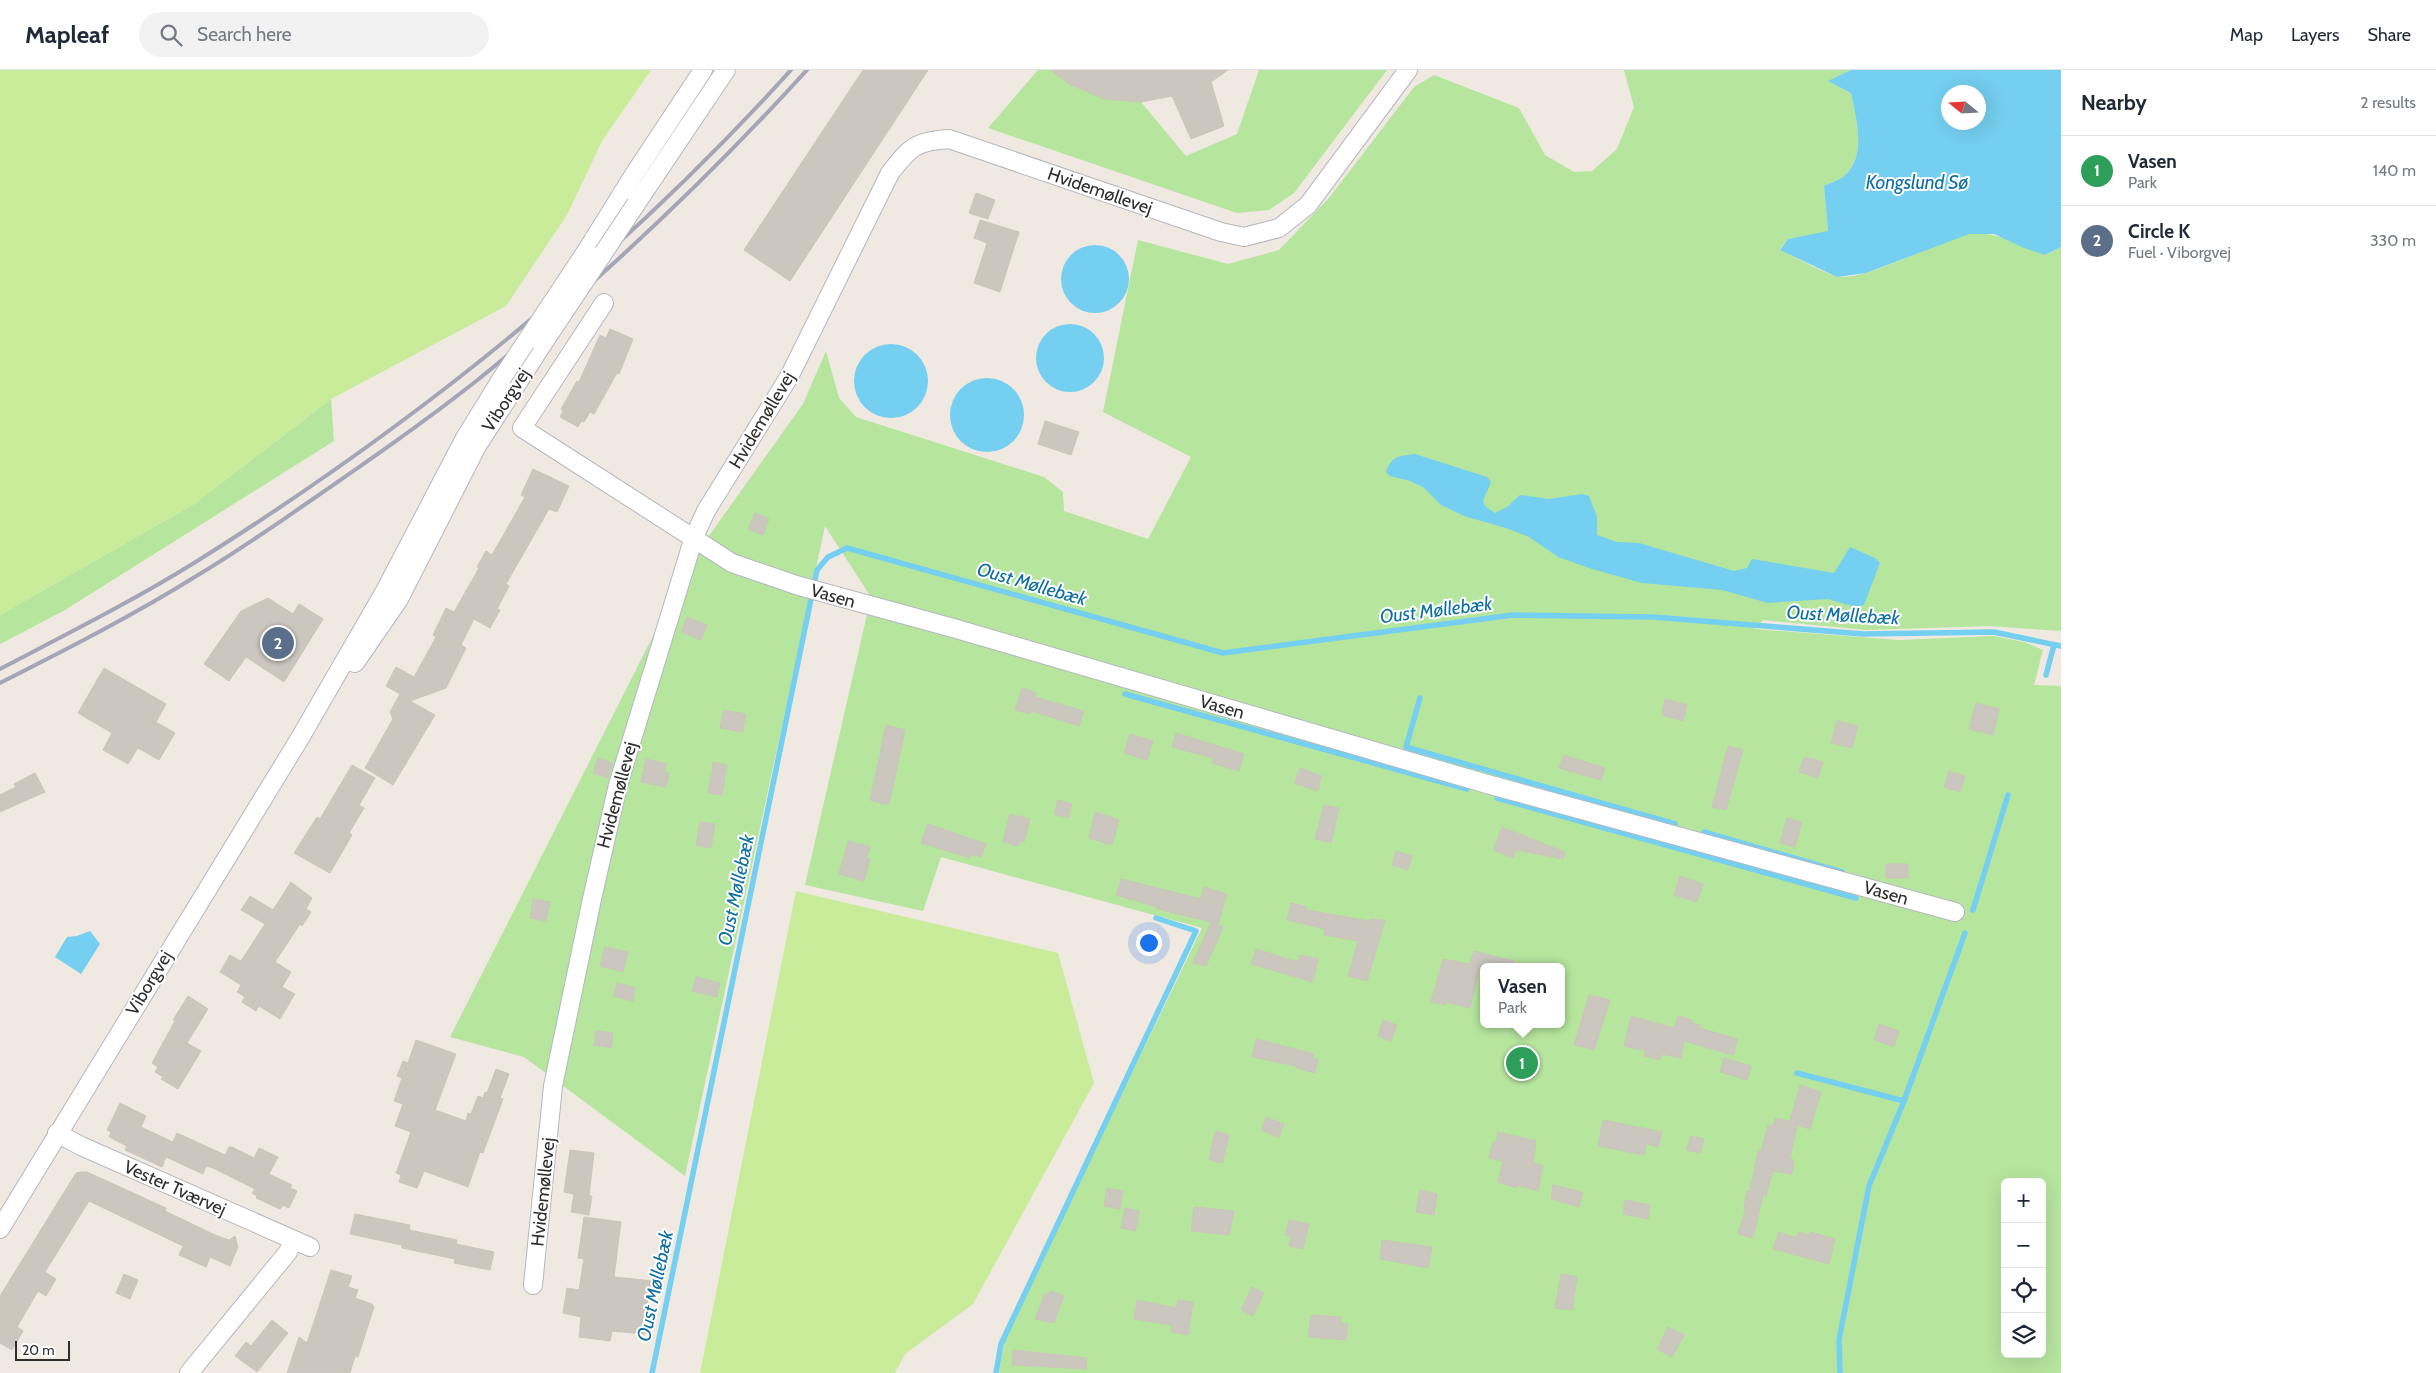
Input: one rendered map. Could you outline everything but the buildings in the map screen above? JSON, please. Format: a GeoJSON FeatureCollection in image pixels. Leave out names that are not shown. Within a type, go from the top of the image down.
{"type":"FeatureCollection","features":[{"type":"Feature","properties":{"kind":"street","name":"Viborgvej"},"geometry":{"type":"LineString","coordinates":[[491,409],[502,378],[703,70]]}},
{"type":"Feature","properties":{"kind":"street","name":"Viborgvej"},"geometry":{"type":"LineString","coordinates":[[0,1229],[300,738],[385,591],[439,485],[491,409],[542,345],[726,70]]}},
{"type":"Feature","properties":{"kind":"street","name":"Hvidemøllevej"},"geometry":{"type":"LineString","coordinates":[[533,1284],[553,1086],[592,899],[618,785],[694,537],[706,511],[789,377],[890,173],[907,151],[928,141],[950,139],[1221,232],[1244,237],[1279,228],[1308,205],[1408,70]]}},
{"type":"Feature","properties":{"kind":"street"},"geometry":{"type":"LineString","coordinates":[[522,428],[604,303]]}},
{"type":"Feature","properties":{"kind":"street","name":"Vasen"},"geometry":{"type":"LineString","coordinates":[[491,409],[732,563],[796,585],[954,628],[1487,784],[1955,912]]}},
{"type":"Feature","properties":{"kind":"street","name":"Vester Tværvej"},"geometry":{"type":"LineString","coordinates":[[58,1133],[81,1146],[310,1247]]}},
{"type":"Feature","properties":{"kind":"street"},"geometry":{"type":"LineString","coordinates":[[189,1373],[288,1252],[293,1240]]}},
{"type":"Feature","properties":{"kind":"green space"},"geometry":{"type":"Polygon","coordinates":[[[0,70],[651,70],[602,141],[567,215],[506,306],[331,399],[194,504],[0,615],[0,70]]]}},
{"type":"Feature","properties":{"kind":"green space"},"geometry":{"type":"Polygon","coordinates":[[[1038,70],[1051,70],[1069,84],[1104,99],[1141,102],[1186,156],[1237,134],[1259,70],[1387,70],[1294,193],[1269,210],[1237,213],[988,128],[1038,70]]]}},
{"type":"Feature","properties":{"kind":"green space"},"geometry":{"type":"Polygon","coordinates":[[[1624,70],[1851,70],[1829,81],[1851,93],[1857,124],[1858,146],[1852,166],[1845,175],[1824,186],[1828,232],[1788,239],[1780,249],[1830,274],[1847,277],[1881,268],[1969,234],[1979,233],[1998,236],[2045,255],[2061,247],[2061,631],[1989,626],[1866,630],[1763,620],[1755,629],[1899,640],[1994,636],[2024,642],[2043,650],[2034,685],[2061,686],[2061,1373],[999,1373],[1005,1336],[1202,928],[941,857],[923,911],[805,885],[871,597],[825,526],[685,1176],[524,1057],[450,1037],[691,561],[803,404],[826,351],[839,398],[856,417],[1044,477],[1063,492],[1064,511],[1148,539],[1191,457],[1103,412],[1138,240],[1228,264],[1279,250],[1329,198],[1414,87],[1434,75],[1519,108],[1545,155],[1574,172],[1592,171],[1617,149],[1634,107],[1624,70]]]}},
{"type":"Feature","properties":{"kind":"green space"},"geometry":{"type":"Polygon","coordinates":[[[331,399],[334,441],[65,610],[0,644],[0,615],[194,504],[331,399]]]}},
{"type":"Feature","properties":{"kind":"green space"},"geometry":{"type":"Polygon","coordinates":[[[796,891],[1058,953],[1094,1083],[973,1304],[905,1354],[895,1373],[700,1373],[796,891]]]}},
{"type":"Feature","properties":{"kind":"water","name":"Kongslund Sø"},"geometry":{"type":"Polygon","coordinates":[[[1851,70],[2061,70],[2061,247],[2045,255],[2024,248],[1994,234],[1969,234],[1866,273],[1837,277],[1780,250],[1788,239],[1828,231],[1824,186],[1838,180],[1852,167],[1858,147],[1857,125],[1851,93],[1828,81],[1851,70]]]}},
{"type":"Feature","properties":{"kind":"water"},"geometry":{"type":"Polygon","coordinates":[[[1095,245],[1108,248],[1119,255],[1126,266],[1129,279],[1126,292],[1119,303],[1108,310],[1095,313],[1082,310],[1071,303],[1064,292],[1061,279],[1064,266],[1071,255],[1082,248],[1095,245]]]}},
{"type":"Feature","properties":{"kind":"water"},"geometry":{"type":"Polygon","coordinates":[[[1070,324],[1083,327],[1094,334],[1101,345],[1104,358],[1101,371],[1094,382],[1083,389],[1070,392],[1057,389],[1046,382],[1039,371],[1036,358],[1039,345],[1046,334],[1057,327],[1070,324]]]}},
{"type":"Feature","properties":{"kind":"water"},"geometry":{"type":"Polygon","coordinates":[[[891,344],[912,350],[922,360],[928,381],[922,402],[912,412],[891,418],[870,412],[860,402],[854,381],[860,360],[870,350],[891,344]]]}},
{"type":"Feature","properties":{"kind":"water"},"geometry":{"type":"Polygon","coordinates":[[[987,378],[1008,384],[1018,394],[1024,415],[1018,436],[1008,446],[987,452],[966,446],[956,436],[950,415],[956,394],[966,384],[987,378]]]}},
{"type":"Feature","properties":{"kind":"water"},"geometry":{"type":"Polygon","coordinates":[[[1415,454],[1487,477],[1491,482],[1483,501],[1485,506],[1495,513],[1507,507],[1520,495],[1549,499],[1582,494],[1589,496],[1597,517],[1597,535],[1617,542],[1639,543],[1734,571],[1747,568],[1752,559],[1834,573],[1850,547],[1875,558],[1880,563],[1864,605],[1855,607],[1828,599],[1768,603],[1722,590],[1642,583],[1558,557],[1529,537],[1464,516],[1441,505],[1423,487],[1410,481],[1390,476],[1386,472],[1393,460],[1401,456],[1415,454]]]}},
{"type":"Feature","properties":{"kind":"water"},"geometry":{"type":"Polygon","coordinates":[[[90,931],[100,944],[81,974],[55,957],[67,937],[77,936],[90,931]]]}},
{"type":"Feature","properties":{"kind":"waterway","name":"Oust Møllebæk"},"geometry":{"type":"LineString","coordinates":[[652,1373],[817,570],[828,557],[847,548],[1223,653],[1513,615],[1653,617],[1863,634],[1994,632],[2061,646]]}},
{"type":"Feature","properties":{"kind":"waterway"},"geometry":{"type":"LineString","coordinates":[[2046,675],[2054,645]]}},
{"type":"Feature","properties":{"kind":"waterway"},"geometry":{"type":"LineString","coordinates":[[1125,694],[1467,789]]}},
{"type":"Feature","properties":{"kind":"waterway"},"geometry":{"type":"LineString","coordinates":[[1420,698],[1406,747],[1675,824]]}},
{"type":"Feature","properties":{"kind":"waterway"},"geometry":{"type":"LineString","coordinates":[[1973,910],[2008,795]]}},
{"type":"Feature","properties":{"kind":"waterway"},"geometry":{"type":"LineString","coordinates":[[1497,798],[1856,898]]}},
{"type":"Feature","properties":{"kind":"waterway"},"geometry":{"type":"LineString","coordinates":[[1704,832],[1842,872]]}},
{"type":"Feature","properties":{"kind":"waterway"},"geometry":{"type":"LineString","coordinates":[[996,1373],[1001,1344],[1196,931],[1156,918]]}},
{"type":"Feature","properties":{"kind":"waterway"},"geometry":{"type":"LineString","coordinates":[[1840,1373],[1839,1340],[1869,1186],[1904,1101],[1965,933]]}},
{"type":"Feature","properties":{"kind":"waterway"},"geometry":{"type":"LineString","coordinates":[[1797,1073],[1904,1101]]}},
{"type":"Feature","properties":{"kind":"railway"},"geometry":{"type":"LineString","coordinates":[[0,669],[122,605],[194,563],[355,455],[433,397],[509,337],[655,209],[724,141],[791,70]]}},
{"type":"Feature","properties":{"kind":"railway"},"geometry":{"type":"LineString","coordinates":[[0,683],[125,618],[213,566],[354,470],[475,382],[562,309],[647,232],[729,153],[807,70]]}},
{"type":"Feature","properties":{"kind":"place","name":"Circle K"},"geometry":{"type":"Point","coordinates":[278,643]}},
{"type":"Feature","properties":{"kind":"place","name":"Vasen"},"geometry":{"type":"Point","coordinates":[1522,1063]}}]}
